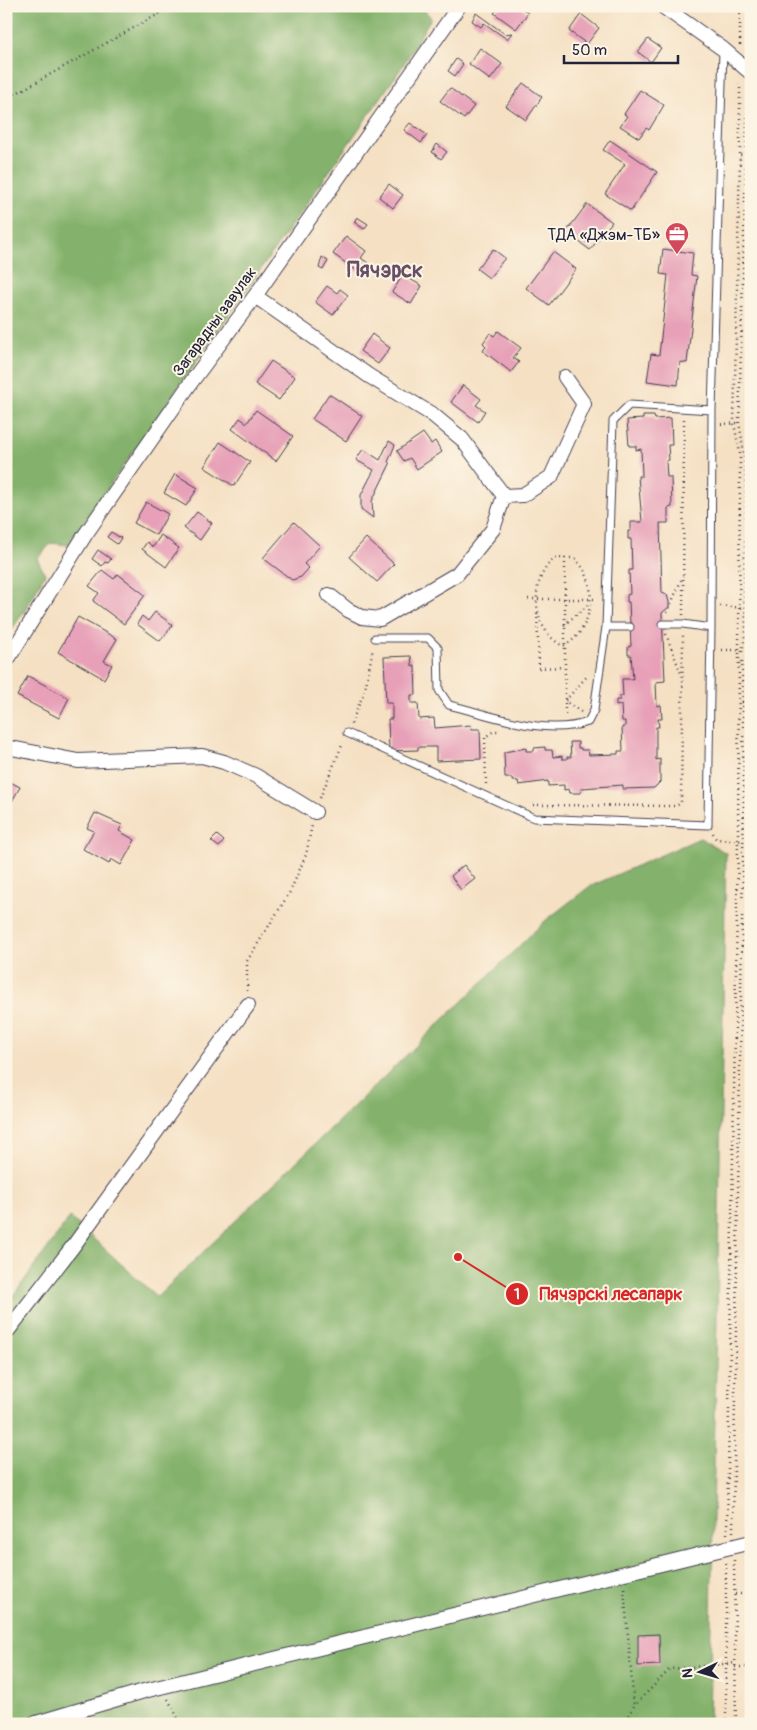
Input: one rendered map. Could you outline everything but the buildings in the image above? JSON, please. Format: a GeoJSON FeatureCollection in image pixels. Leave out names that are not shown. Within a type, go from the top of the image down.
{"type":"FeatureCollection","features":[{"type":"Feature","properties":{"kind":"street","name":"Загарадны завулак"},"geometry":{"type":"LineString","coordinates":[[6,662],[85,535],[192,381],[255,296],[459,6]]}},
{"type":"Feature","properties":{"kind":"street"},"geometry":{"type":"LineString","coordinates":[[662,6],[723,49],[750,72]]}},
{"type":"Feature","properties":{"kind":"street"},"geometry":{"type":"LineString","coordinates":[[255,296],[369,376],[433,415],[462,438],[504,496]]}},
{"type":"Feature","properties":{"kind":"street"},"geometry":{"type":"LineString","coordinates":[[504,496],[523,496],[551,477],[584,404],[565,377]]}},
{"type":"Feature","properties":{"kind":"street"},"geometry":{"type":"LineString","coordinates":[[329,595],[348,610],[362,617],[380,619],[457,574],[493,529],[504,496]]}},
{"type":"Feature","properties":{"kind":"street"},"geometry":{"type":"LineString","coordinates":[[6,747],[78,761],[202,756],[224,762],[256,776],[314,812]]}},
{"type":"Feature","properties":{"kind":"street"},"geometry":{"type":"LineString","coordinates":[[6,1332],[74,1245],[248,1005]]}},
{"type":"Feature","properties":{"kind":"street"},"geometry":{"type":"LineString","coordinates":[[33,1724],[162,1687],[751,1542]]}},
{"type":"Feature","properties":{"kind":"lane"},"geometry":{"type":"LineString","coordinates":[[347,733],[534,818],[708,825],[712,410],[723,49]]}},
{"type":"Feature","properties":{"kind":"lane"},"geometry":{"type":"LineString","coordinates":[[375,638],[428,638],[438,648],[439,690],[449,706],[529,724],[574,727],[588,722],[594,710],[606,627],[613,421],[629,405],[712,410]]}},
{"type":"Feature","properties":{"kind":"lane"},"geometry":{"type":"LineString","coordinates":[[662,624],[683,624],[711,628]]}},
{"type":"Feature","properties":{"kind":"lane"},"geometry":{"type":"LineString","coordinates":[[606,627],[630,627]]}},
{"type":"Feature","properties":{"kind":"path"},"geometry":{"type":"LineString","coordinates":[[6,99],[173,6]]}},
{"type":"Feature","properties":{"kind":"path"},"geometry":{"type":"LineString","coordinates":[[736,1724],[734,1594],[730,1548],[740,650],[747,635],[744,608],[745,451],[739,423],[750,72],[749,6]]}},
{"type":"Feature","properties":{"kind":"path"},"geometry":{"type":"LineString","coordinates":[[726,1724],[744,790],[739,607],[740,453],[734,424],[740,155],[746,155]]}},
{"type":"Feature","properties":{"kind":"path"},"geometry":{"type":"LineString","coordinates":[[526,802],[534,805],[676,806],[682,803],[684,409]]}},
{"type":"Feature","properties":{"kind":"path"},"geometry":{"type":"LineString","coordinates":[[712,424],[739,423]]}},
{"type":"Feature","properties":{"kind":"path"},"geometry":{"type":"LineString","coordinates":[[563,646],[571,643],[582,629],[590,604],[585,571],[574,558],[555,558],[549,562],[541,576],[537,599],[539,668],[564,667]]}},
{"type":"Feature","properties":{"kind":"path"},"geometry":{"type":"LineString","coordinates":[[565,558],[563,646],[565,726]]}},
{"type":"Feature","properties":{"kind":"path"},"geometry":{"type":"LineString","coordinates":[[682,677],[662,624],[683,575]]}},
{"type":"Feature","properties":{"kind":"path"},"geometry":{"type":"LineString","coordinates":[[528,599],[606,599]]}},
{"type":"Feature","properties":{"kind":"path"},"geometry":{"type":"LineString","coordinates":[[537,599],[540,619],[544,627],[550,637],[563,646]]}},
{"type":"Feature","properties":{"kind":"path"},"geometry":{"type":"LineString","coordinates":[[564,626],[590,604]]}},
{"type":"Feature","properties":{"kind":"path"},"geometry":{"type":"LineString","coordinates":[[711,605],[744,608]]}},
{"type":"Feature","properties":{"kind":"path"},"geometry":{"type":"LineString","coordinates":[[248,1005],[247,961],[290,892],[306,856],[314,812],[365,690],[375,638]]}},
{"type":"Feature","properties":{"kind":"path"},"geometry":{"type":"LineString","coordinates":[[711,651],[740,650]]}},
{"type":"Feature","properties":{"kind":"path"},"geometry":{"type":"LineString","coordinates":[[565,701],[601,662]]}},
{"type":"Feature","properties":{"kind":"path"},"geometry":{"type":"LineString","coordinates":[[565,701],[590,718]]}},
{"type":"Feature","properties":{"kind":"path"},"geometry":{"type":"LineString","coordinates":[[742,702],[751,704]]}},
{"type":"Feature","properties":{"kind":"path"},"geometry":{"type":"LineString","coordinates":[[486,787],[485,737],[494,731],[503,731]]}},
{"type":"Feature","properties":{"kind":"path"},"geometry":{"type":"LineString","coordinates":[[744,790],[751,783]]}},
{"type":"Feature","properties":{"kind":"path"},"geometry":{"type":"LineString","coordinates":[[708,825],[716,839],[743,841]]}},
{"type":"Feature","properties":{"kind":"path"},"geometry":{"type":"LineString","coordinates":[[618,1574],[625,1590],[634,1706]]}},
{"type":"Feature","properties":{"kind":"path"},"geometry":{"type":"LineString","coordinates":[[734,1594],[751,1594]]}},
{"type":"Feature","properties":{"kind":"path"},"geometry":{"type":"LineString","coordinates":[[623,1724],[634,1706],[670,1668],[726,1662],[735,1663]]}},
{"type":"Feature","properties":{"kind":"path"},"geometry":{"type":"LineString","coordinates":[[735,1668],[751,1667]]}},
{"type":"Feature","properties":{"kind":"path"},"geometry":{"type":"LineString","coordinates":[[162,1687],[182,1724]]}},
{"type":"Feature","properties":{"kind":"green space"},"geometry":{"type":"Polygon","coordinates":[[[6,6],[421,6],[431,18],[400,70],[68,545],[51,543],[37,559],[45,574],[27,607],[6,638],[6,6]]]}},
{"type":"Feature","properties":{"kind":"green space"},"geometry":{"type":"Polygon","coordinates":[[[700,838],[726,853],[709,1724],[6,1724],[6,1306],[70,1217],[157,1297],[545,921],[589,887],[700,838]]]}},
{"type":"Feature","properties":{"kind":"place","name":"ТДА «Джэм-ТБ»"},"geometry":{"type":"Point","coordinates":[677,255]}},
{"type":"Feature","properties":{"kind":"place","name":"Пячэрскі лесапарк"},"geometry":{"type":"Point","coordinates":[458,1257]}},
{"type":"Feature","properties":{"kind":"district","name":"Пячэрск"},"geometry":{"type":"Point","coordinates":[385,270]}}]}
